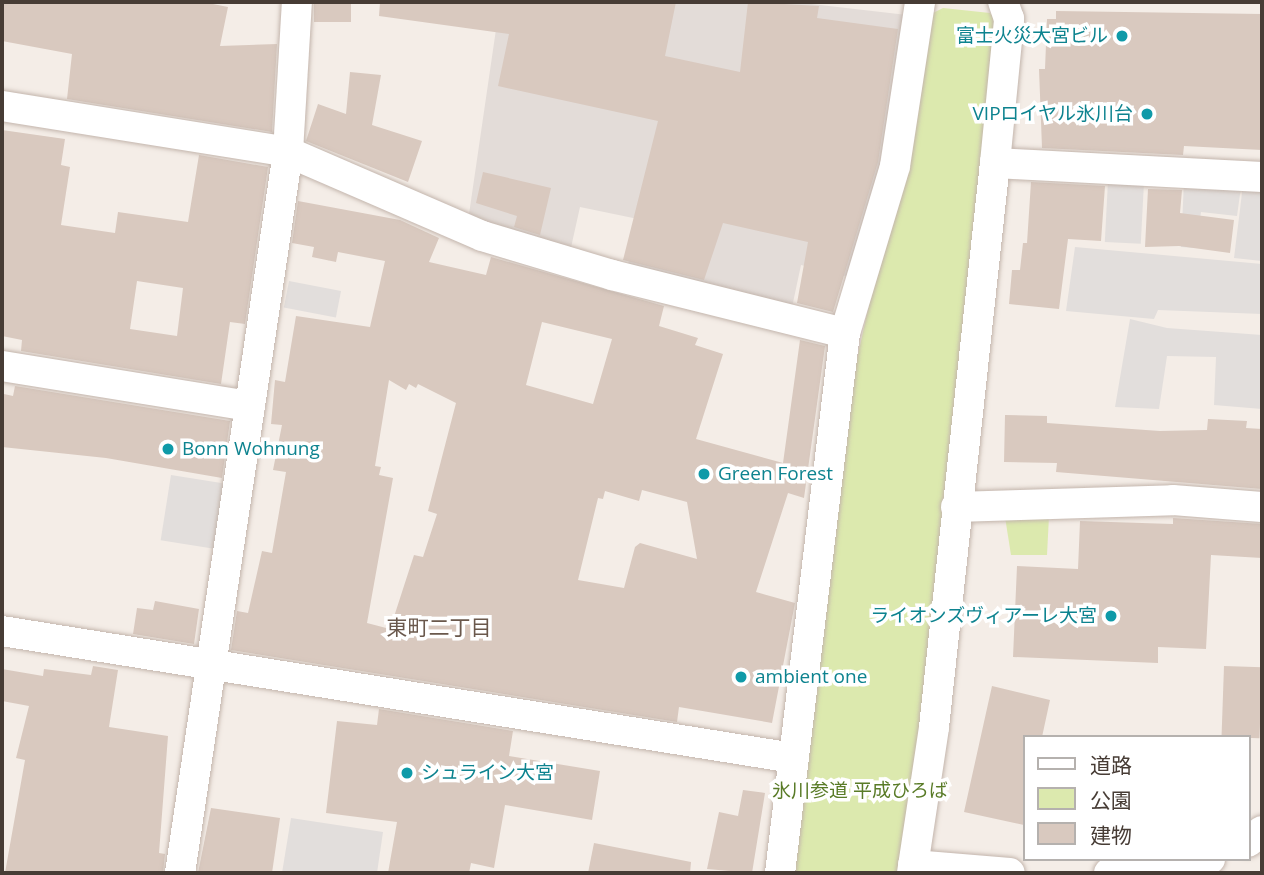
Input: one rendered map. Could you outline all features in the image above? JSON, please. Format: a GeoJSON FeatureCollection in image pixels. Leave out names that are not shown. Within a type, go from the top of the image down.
{"type":"FeatureCollection","features":[{"type":"Feature","properties":{"kind":"street"},"geometry":{"type":"LineString","coordinates":[[180,873],[288,152],[297,2]]}},
{"type":"Feature","properties":{"kind":"street"},"geometry":{"type":"LineString","coordinates":[[780,873],[845,333],[895,166],[920,2]]}},
{"type":"Feature","properties":{"kind":"street"},"geometry":{"type":"LineString","coordinates":[[1003,2],[1009,19],[995,163],[934,727],[913,869],[1010,873]]}},
{"type":"Feature","properties":{"kind":"street"},"geometry":{"type":"LineString","coordinates":[[2,106],[288,152],[482,236],[612,275],[845,333]]}},
{"type":"Feature","properties":{"kind":"street"},"geometry":{"type":"LineString","coordinates":[[995,163],[1262,177]]}},
{"type":"Feature","properties":{"kind":"street"},"geometry":{"type":"LineString","coordinates":[[2,366],[250,406]]}},
{"type":"Feature","properties":{"kind":"street"},"geometry":{"type":"LineString","coordinates":[[956,507],[1173,500],[1262,507]]}},
{"type":"Feature","properties":{"kind":"street"},"geometry":{"type":"LineString","coordinates":[[2,631],[793,758]]}},
{"type":"Feature","properties":{"kind":"street"},"geometry":{"type":"LineString","coordinates":[[1109,873],[1196,861]]}},
{"type":"Feature","properties":{"kind":"shaded area"},"geometry":{"type":"Polygon","coordinates":[[[500,2],[794,2],[907,15],[884,176],[853,278],[801,265],[791,312],[627,269],[638,219],[580,207],[570,252],[468,221],[500,2]]]}},
{"type":"Feature","properties":{"kind":"shaded area"},"geometry":{"type":"Polygon","coordinates":[[[1108,181],[1144,183],[1141,244],[1105,242],[1108,181]]]}},
{"type":"Feature","properties":{"kind":"shaded area"},"geometry":{"type":"Polygon","coordinates":[[[1184,181],[1241,187],[1237,216],[1201,212],[1196,248],[1181,247],[1184,181]]]}},
{"type":"Feature","properties":{"kind":"shaded area"},"geometry":{"type":"Polygon","coordinates":[[[1243,185],[1262,187],[1262,261],[1234,258],[1243,185]]]}},
{"type":"Feature","properties":{"kind":"shaded area"},"geometry":{"type":"Polygon","coordinates":[[[1075,247],[1262,264],[1262,314],[1158,310],[1154,319],[1066,311],[1075,247]]]}},
{"type":"Feature","properties":{"kind":"shaded area"},"geometry":{"type":"Polygon","coordinates":[[[289,281],[341,291],[336,318],[284,308],[289,281]]]}},
{"type":"Feature","properties":{"kind":"shaded area"},"geometry":{"type":"Polygon","coordinates":[[[1130,319],[1167,328],[1262,335],[1262,409],[1214,405],[1216,357],[1167,356],[1159,409],[1115,407],[1130,319]]]}},
{"type":"Feature","properties":{"kind":"shaded area"},"geometry":{"type":"Polygon","coordinates":[[[171,475],[224,483],[214,549],[161,540],[171,475]]]}},
{"type":"Feature","properties":{"kind":"shaded area"},"geometry":{"type":"Polygon","coordinates":[[[291,818],[383,832],[377,873],[282,873],[291,818]]]}},
{"type":"Feature","properties":{"kind":"green space","name":"氷川参道 平成ひろば"},"geometry":{"type":"Polygon","coordinates":[[[943,8],[990,13],[1000,26],[906,873],[792,873],[852,382],[933,13],[943,8]]]}},
{"type":"Feature","properties":{"kind":"green space"},"geometry":{"type":"Polygon","coordinates":[[[1049,516],[1047,555],[1011,555],[1005,517],[1049,516]]]}},
{"type":"Feature","properties":{"kind":"building"},"geometry":{"type":"Polygon","coordinates":[[[2,2],[203,2],[228,7],[220,46],[277,44],[272,132],[67,99],[72,54],[2,41],[2,2]]]}},
{"type":"Feature","properties":{"kind":"building"},"geometry":{"type":"Polygon","coordinates":[[[314,2],[351,2],[351,22],[314,22],[314,2]]]}},
{"type":"Feature","properties":{"kind":"building"},"geometry":{"type":"Polygon","coordinates":[[[380,2],[676,2],[665,56],[740,72],[748,2],[819,6],[817,18],[898,29],[878,162],[833,312],[797,303],[808,242],[723,223],[704,280],[623,260],[658,121],[498,86],[509,34],[379,16],[380,2]]]}},
{"type":"Feature","properties":{"kind":"building"},"geometry":{"type":"Polygon","coordinates":[[[1056,11],[1262,14],[1262,150],[1184,146],[1183,155],[1042,148],[1039,69],[1045,69],[1047,19],[1056,19],[1056,11]]]}},
{"type":"Feature","properties":{"kind":"building"},"geometry":{"type":"Polygon","coordinates":[[[350,72],[381,75],[372,125],[422,141],[408,182],[306,141],[318,104],[346,114],[350,72]]]}},
{"type":"Feature","properties":{"kind":"building"},"geometry":{"type":"Polygon","coordinates":[[[2,130],[65,139],[61,165],[70,167],[61,225],[115,233],[118,212],[188,222],[199,155],[268,167],[245,324],[230,322],[221,384],[21,351],[22,340],[2,336],[2,130]],[[137,281],[130,329],[177,336],[183,288],[137,281]]]}},
{"type":"Feature","properties":{"kind":"building"},"geometry":{"type":"Polygon","coordinates":[[[483,172],[551,188],[540,235],[514,227],[517,216],[476,203],[483,172]]]}},
{"type":"Feature","properties":{"kind":"building"},"geometry":{"type":"Polygon","coordinates":[[[1031,182],[1105,186],[1101,241],[1068,239],[1059,309],[1009,304],[1012,270],[1020,270],[1023,243],[1027,243],[1031,182]]]}},
{"type":"Feature","properties":{"kind":"building"},"geometry":{"type":"Polygon","coordinates":[[[1148,189],[1182,190],[1180,213],[1234,220],[1230,253],[1179,246],[1145,247],[1148,189]]]}},
{"type":"Feature","properties":{"kind":"building"},"geometry":{"type":"Polygon","coordinates":[[[298,201],[400,220],[439,238],[429,262],[486,275],[491,257],[664,306],[659,326],[698,338],[695,345],[723,354],[696,439],[783,463],[800,340],[825,346],[804,498],[788,493],[756,592],[795,603],[772,723],[679,707],[677,722],[231,650],[237,611],[248,613],[262,551],[272,553],[286,472],[273,470],[282,425],[271,424],[275,380],[285,382],[296,316],[370,327],[385,261],[338,252],[336,262],[312,257],[314,247],[292,243],[298,201]],[[542,322],[526,385],[593,404],[612,339],[542,322]],[[389,380],[375,466],[381,467],[379,475],[393,478],[367,623],[390,629],[414,555],[423,557],[437,514],[428,511],[456,403],[418,384],[416,388],[409,384],[406,390],[389,380]],[[642,490],[639,501],[605,491],[603,499],[598,498],[578,580],[624,588],[635,547],[640,543],[697,559],[687,502],[642,490]]]}},
{"type":"Feature","properties":{"kind":"building"},"geometry":{"type":"Polygon","coordinates":[[[15,386],[230,421],[222,478],[106,458],[2,447],[4,394],[13,396],[15,386]]]}},
{"type":"Feature","properties":{"kind":"building"},"geometry":{"type":"Polygon","coordinates":[[[1005,415],[1047,416],[1047,423],[1160,431],[1207,430],[1208,419],[1247,421],[1246,428],[1262,429],[1262,489],[1056,472],[1057,463],[1004,462],[1005,415]]]}},
{"type":"Feature","properties":{"kind":"building"},"geometry":{"type":"Polygon","coordinates":[[[1173,518],[1262,524],[1262,558],[1211,555],[1206,649],[1158,647],[1158,663],[1013,657],[1017,566],[1078,569],[1080,521],[1173,524],[1173,518]]]}},
{"type":"Feature","properties":{"kind":"building"},"geometry":{"type":"Polygon","coordinates":[[[155,601],[199,609],[194,644],[133,634],[137,608],[153,610],[155,601]]]}},
{"type":"Feature","properties":{"kind":"building"},"geometry":{"type":"Polygon","coordinates":[[[93,666],[118,670],[109,727],[168,736],[159,853],[165,854],[163,873],[5,873],[25,760],[16,758],[29,706],[2,701],[2,669],[43,676],[44,669],[91,675],[93,666]]]}},
{"type":"Feature","properties":{"kind":"building"},"geometry":{"type":"Polygon","coordinates":[[[1224,666],[1262,667],[1259,738],[1250,738],[1250,735],[1222,735],[1224,666]]]}},
{"type":"Feature","properties":{"kind":"building"},"geometry":{"type":"Polygon","coordinates":[[[992,686],[1050,700],[1042,735],[1023,735],[1023,825],[964,812],[992,686]]]}},
{"type":"Feature","properties":{"kind":"building"},"geometry":{"type":"Polygon","coordinates":[[[379,709],[513,731],[509,756],[600,771],[592,820],[505,805],[494,868],[471,863],[469,873],[388,873],[397,822],[326,813],[337,721],[377,725],[379,709]]]}},
{"type":"Feature","properties":{"kind":"building"},"geometry":{"type":"Polygon","coordinates":[[[743,790],[765,793],[752,873],[707,869],[719,812],[738,816],[743,790]]]}},
{"type":"Feature","properties":{"kind":"building"},"geometry":{"type":"Polygon","coordinates":[[[211,808],[280,818],[272,873],[198,873],[211,808]]]}},
{"type":"Feature","properties":{"kind":"building"},"geometry":{"type":"Polygon","coordinates":[[[594,843],[691,862],[690,873],[588,873],[594,843]]]}},
{"type":"Feature","properties":{"kind":"place","name":"富士火災大宮ビル"},"geometry":{"type":"Point","coordinates":[1122,36]}},
{"type":"Feature","properties":{"kind":"place","name":"VIPロイヤル氷川台"},"geometry":{"type":"Point","coordinates":[1147,114]}},
{"type":"Feature","properties":{"kind":"place","name":"Bonn Wohnung"},"geometry":{"type":"Point","coordinates":[168,449]}},
{"type":"Feature","properties":{"kind":"place","name":"Green Forest"},"geometry":{"type":"Point","coordinates":[704,474]}},
{"type":"Feature","properties":{"kind":"place","name":"ライオンズヴィアーレ大宮"},"geometry":{"type":"Point","coordinates":[1111,616]}},
{"type":"Feature","properties":{"kind":"place","name":"ambient one"},"geometry":{"type":"Point","coordinates":[741,677]}},
{"type":"Feature","properties":{"kind":"place","name":"シュライン大宮"},"geometry":{"type":"Point","coordinates":[407,773]}},
{"type":"Feature","properties":{"kind":"district","name":"東町二丁目"},"geometry":{"type":"Point","coordinates":[439,627]}}]}
